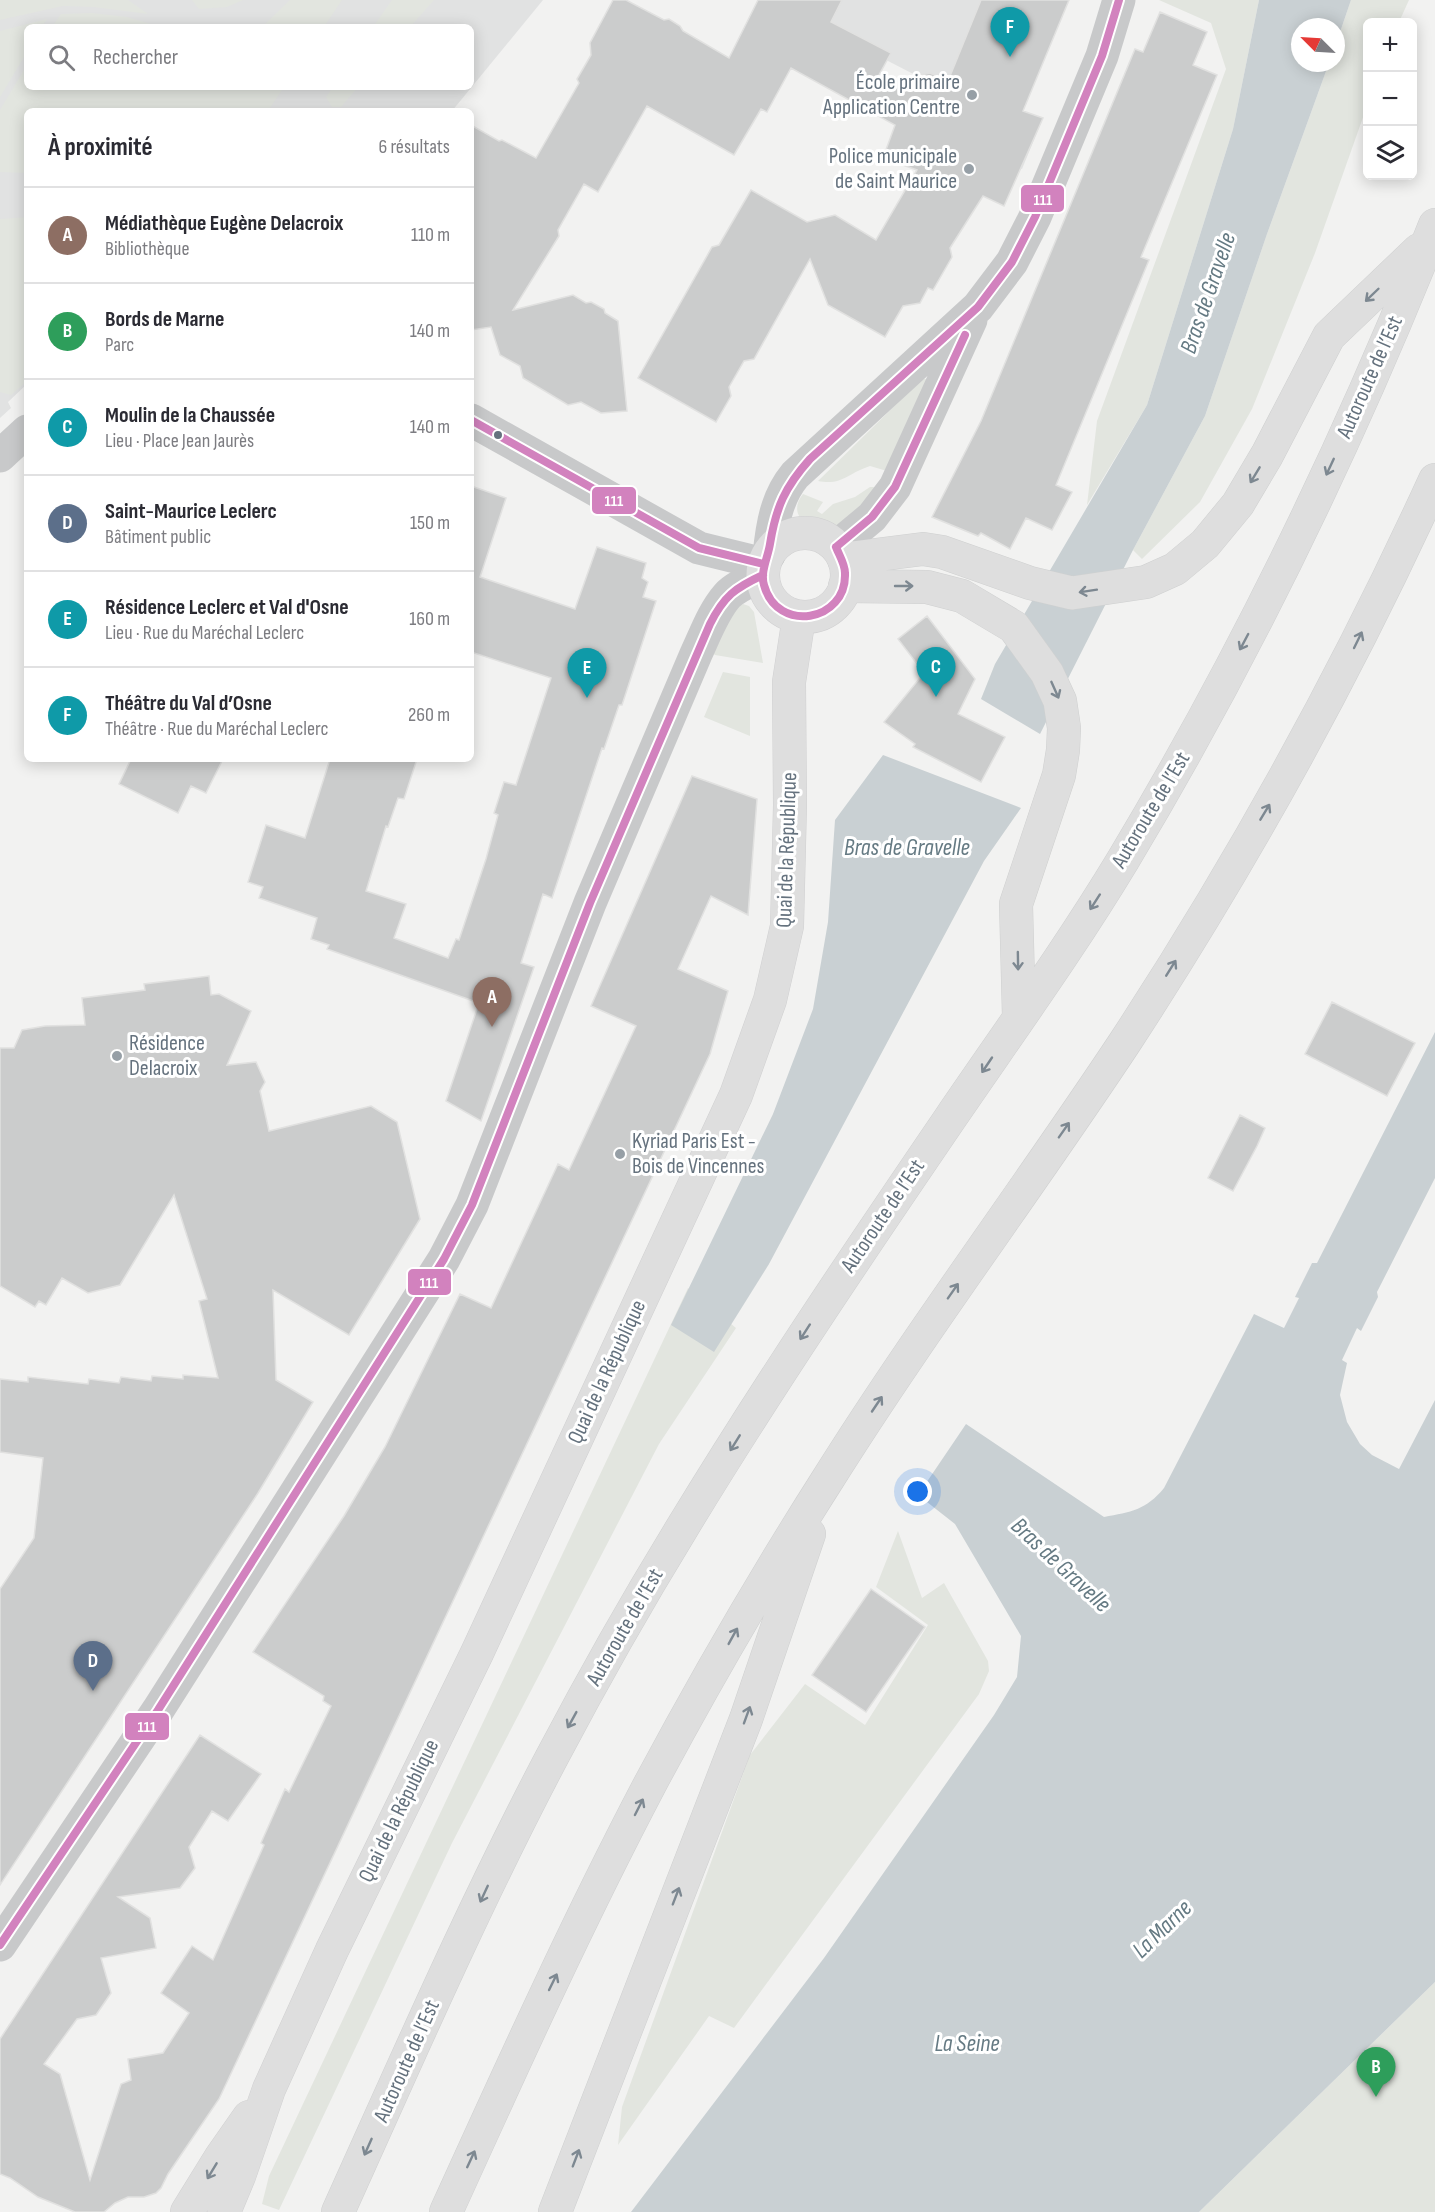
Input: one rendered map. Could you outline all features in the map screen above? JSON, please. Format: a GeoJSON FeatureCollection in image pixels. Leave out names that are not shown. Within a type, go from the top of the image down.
{"type":"FeatureCollection","features":[{"type":"Feature","properties":{"kind":"main road"},"geometry":{"type":"LineString","coordinates":[[842,564],[923,549],[942,552],[1030,583],[1072,593],[1146,582],[1175,569],[1205,544],[1238,504],[1268,455],[1329,336],[1432,232]]}},
{"type":"Feature","properties":{"kind":"main road","name":"Autoroute de l’Est"},"geometry":{"type":"LineString","coordinates":[[338,2212],[446,1974],[552,1756],[675,1539],[765,1393],[837,1283],[1019,1018],[1120,864],[1213,702],[1317,495],[1375,368],[1432,232]]}},
{"type":"Feature","properties":{"kind":"main road"},"geometry":{"type":"LineString","coordinates":[[446,2212],[522,2048],[650,1786],[761,1587],[836,1466],[920,1339],[1125,1042],[1209,906],[1278,791],[1340,676],[1409,538],[1435,480]]}},
{"type":"Feature","properties":{"kind":"main road"},"geometry":{"type":"LineString","coordinates":[[814,534],[826,539],[842,564],[841,597],[833,607],[811,617],[799,617],[783,610],[770,598],[764,587],[765,565],[777,544],[788,537],[814,534]]}},
{"type":"Feature","properties":{"kind":"main road"},"geometry":{"type":"LineString","coordinates":[[842,564],[962,596],[1014,627],[1047,673],[1060,701],[1065,728],[1059,776],[1016,904],[1019,1018]]}},
{"type":"Feature","properties":{"kind":"main road","name":"Quai de la République"},"geometry":{"type":"LineString","coordinates":[[224,2212],[239,2176],[269,2088],[332,1950],[477,1653],[735,1095],[770,1000],[787,926],[790,805],[789,682],[799,617]]}},
{"type":"Feature","properties":{"kind":"main road"},"geometry":{"type":"LineString","coordinates":[[555,2212],[746,1719],[836,1466]]}},
{"type":"Feature","properties":{"kind":"main road","name":"Quai de la République"},"geometry":{"type":"LineString","coordinates":[[187,2212],[221,2157],[269,2088]]}},
{"type":"Feature","properties":{"kind":"street"},"geometry":{"type":"LineString","coordinates":[[0,1945],[158,1710],[444,1259],[472,1205],[590,903],[696,654],[727,596],[765,565],[772,529],[787,484],[978,307],[1012,262],[1035,217],[1102,56],[1119,0]]}},
{"type":"Feature","properties":{"kind":"street"},"geometry":{"type":"LineString","coordinates":[[842,564],[872,517],[895,487],[978,307]]}},
{"type":"Feature","properties":{"kind":"street"},"geometry":{"type":"LineString","coordinates":[[474,422],[699,548],[765,565]]}},
{"type":"Feature","properties":{"kind":"street"},"geometry":{"type":"LineString","coordinates":[[0,456],[24,434]]}},
{"type":"Feature","properties":{"kind":"shaded area"},"geometry":{"type":"Polygon","coordinates":[[[0,0],[543,0],[474,84],[474,24],[24,24],[24,90],[469,90],[454,108],[24,108],[24,387],[8,402],[11,408],[0,418],[0,0]]]}},
{"type":"Feature","properties":{"kind":"shaded area"},"geometry":{"type":"Polygon","coordinates":[[[0,0],[128,0],[148,14],[94,7],[63,6],[0,20],[0,0]]]}},
{"type":"Feature","properties":{"kind":"shaded area"},"geometry":{"type":"Polygon","coordinates":[[[192,0],[243,0],[227,7],[199,9],[192,0]]]}},
{"type":"Feature","properties":{"kind":"shaded area"},"geometry":{"type":"Polygon","coordinates":[[[290,0],[342,0],[326,24],[265,24],[290,0]]]}},
{"type":"Feature","properties":{"kind":"shaded area"},"geometry":{"type":"Polygon","coordinates":[[[392,0],[434,0],[413,24],[375,24],[392,0]]]}},
{"type":"Feature","properties":{"kind":"shaded area","name":"École primaire Application Centre"},"geometry":{"type":"Polygon","coordinates":[[[770,0],[1069,0],[1023,111],[1043,118],[1022,169],[905,121],[921,78],[770,0]]]}},
{"type":"Feature","properties":{"kind":"shaded area"},"geometry":{"type":"Polygon","coordinates":[[[1159,0],[1259,0],[1233,129],[1147,405],[1087,505],[1097,421],[1226,69],[1211,23],[1159,0]]]}},
{"type":"Feature","properties":{"kind":"shaded area"},"geometry":{"type":"Polygon","coordinates":[[[1351,0],[1409,0],[1401,18],[1363,18],[1363,117],[1315,253],[1252,409],[1200,502],[1142,559],[1133,550],[1205,416],[1326,72],[1345,72],[1345,18],[1351,0]]]}},
{"type":"Feature","properties":{"kind":"shaded area"},"geometry":{"type":"Polygon","coordinates":[[[92,13],[127,17],[151,24],[54,24],[61,14],[92,13]]]}},
{"type":"Feature","properties":{"kind":"shaded area"},"geometry":{"type":"Polygon","coordinates":[[[47,19],[44,24],[27,24],[47,19]]]}},
{"type":"Feature","properties":{"kind":"shaded area"},"geometry":{"type":"Polygon","coordinates":[[[24,25],[24,57],[0,97],[0,31],[24,25]]]}},
{"type":"Feature","properties":{"kind":"shaded area"},"geometry":{"type":"Polygon","coordinates":[[[24,70],[24,90],[282,90],[270,108],[24,108],[24,173],[0,172],[0,110],[24,70]]]}},
{"type":"Feature","properties":{"kind":"shaded area"},"geometry":{"type":"Polygon","coordinates":[[[331,90],[355,90],[341,107],[332,107],[326,97],[331,90]]]}},
{"type":"Feature","properties":{"kind":"shaded area"},"geometry":{"type":"Polygon","coordinates":[[[24,217],[24,384],[11,395],[0,392],[0,219],[24,217]]]}},
{"type":"Feature","properties":{"kind":"shaded area"},"geometry":{"type":"Polygon","coordinates":[[[928,379],[887,471],[870,466],[833,482],[818,481],[920,381],[928,379]]]}},
{"type":"Feature","properties":{"kind":"shaded area"},"geometry":{"type":"Polygon","coordinates":[[[870,487],[874,487],[867,500],[837,525],[817,527],[810,525],[799,516],[798,502],[803,494],[823,502],[817,511],[822,514],[833,504],[855,497],[870,487]]]}},
{"type":"Feature","properties":{"kind":"shaded area"},"geometry":{"type":"Polygon","coordinates":[[[743,604],[749,606],[754,612],[763,663],[715,655],[711,652],[727,614],[743,604]]]}},
{"type":"Feature","properties":{"kind":"shaded area"},"geometry":{"type":"Polygon","coordinates":[[[723,672],[750,677],[750,736],[704,717],[723,672]]]}},
{"type":"Feature","properties":{"kind":"shaded area"},"geometry":{"type":"Polygon","coordinates":[[[688,1288],[736,1328],[659,1444],[452,1843],[279,2210],[262,2204],[269,2176],[688,1288]]]}},
{"type":"Feature","properties":{"kind":"shaded area"},"geometry":{"type":"Polygon","coordinates":[[[898,1531],[922,1598],[944,1583],[988,1661],[989,1671],[979,1694],[734,2028],[709,2016],[618,2145],[622,2107],[750,1755],[805,1684],[865,1725],[928,1625],[876,1587],[898,1531]]]}},
{"type":"Feature","properties":{"kind":"shaded area"},"geometry":{"type":"Polygon","coordinates":[[[1435,1982],[1435,2212],[1199,2212],[1435,1982]]]}},
{"type":"Feature","properties":{"kind":"water","name":"Bras de Gravelle"},"geometry":{"type":"Polygon","coordinates":[[[1259,0],[1351,0],[1345,18],[1291,18],[1291,72],[1326,72],[1205,416],[1133,550],[1040,734],[981,699],[995,664],[1147,405],[1233,129],[1259,0]]]}},
{"type":"Feature","properties":{"kind":"water","name":"Bras de Gravelle"},"geometry":{"type":"Polygon","coordinates":[[[883,755],[1021,808],[984,861],[769,1264],[714,1352],[671,1325],[773,1114],[813,1009],[828,922],[835,820],[883,755]]]}},
{"type":"Feature","properties":{"kind":"water","name":"La Seine"},"geometry":{"type":"Polygon","coordinates":[[[1435,1032],[1435,1178],[1377,1292],[1378,1297],[1361,1331],[1357,1328],[1342,1360],[1347,1363],[1340,1395],[1347,1422],[1360,1444],[1372,1455],[1399,1469],[1435,1400],[1435,1982],[1199,2212],[631,2212],[824,1958],[994,1715],[1017,1677],[1021,1636],[955,1524],[918,1495],[966,1424],[1104,1517],[1130,1511],[1151,1501],[1164,1488],[1254,1314],[1284,1328],[1299,1298],[1295,1297],[1312,1263],[1317,1263],[1435,1032]]]}},
{"type":"Feature","properties":{"kind":"building"},"geometry":{"type":"Polygon","coordinates":[[[613,0],[626,0],[664,20],[669,19],[680,26],[683,31],[729,58],[758,0],[842,0],[831,22],[891,53],[873,86],[930,73],[948,81],[981,0],[1069,0],[1023,111],[1043,118],[1004,206],[983,196],[950,248],[952,257],[933,290],[928,288],[920,303],[903,306],[885,337],[828,305],[810,259],[754,359],[744,361],[729,387],[731,396],[716,422],[638,378],[712,247],[719,245],[751,190],[807,222],[835,215],[876,240],[917,170],[883,158],[895,125],[791,68],[767,112],[761,109],[734,155],[647,106],[598,192],[584,184],[558,230],[559,236],[513,310],[573,295],[586,303],[591,302],[604,309],[605,313],[618,321],[627,411],[601,413],[581,402],[568,405],[523,378],[520,366],[500,355],[491,327],[474,330],[474,127],[536,158],[579,83],[577,79],[591,55],[590,43],[613,0]]]}},
{"type":"Feature","properties":{"kind":"building"},"geometry":{"type":"Polygon","coordinates":[[[1160,12],[1207,32],[1193,65],[1217,75],[1141,257],[1149,260],[1056,485],[1072,492],[1052,530],[1026,518],[1010,549],[981,533],[978,536],[932,517],[981,421],[1135,49],[1143,52],[1160,12]]]}},
{"type":"Feature","properties":{"kind":"building"},"geometry":{"type":"Polygon","coordinates":[[[474,487],[506,498],[480,577],[575,609],[597,547],[646,563],[642,578],[648,582],[643,597],[656,601],[622,705],[619,705],[604,749],[602,748],[552,898],[543,894],[521,963],[534,967],[481,1121],[446,1101],[479,1003],[327,949],[329,945],[311,939],[317,918],[259,898],[263,887],[248,882],[266,825],[305,838],[329,762],[416,762],[404,799],[398,798],[388,827],[386,826],[366,891],[406,904],[394,938],[448,958],[456,939],[459,940],[486,859],[498,815],[494,813],[504,782],[516,785],[551,678],[474,653],[474,487]]]}},
{"type":"Feature","properties":{"kind":"building"},"geometry":{"type":"Polygon","coordinates":[[[927,616],[975,679],[958,714],[1005,737],[981,782],[913,747],[915,744],[884,722],[924,673],[898,639],[927,616]]]}},
{"type":"Feature","properties":{"kind":"building"},"geometry":{"type":"Polygon","coordinates":[[[130,762],[222,762],[206,793],[191,786],[178,813],[119,784],[130,762]]]}},
{"type":"Feature","properties":{"kind":"building"},"geometry":{"type":"Polygon","coordinates":[[[692,776],[757,799],[748,915],[711,896],[678,969],[728,991],[710,1054],[219,2099],[156,2193],[144,2197],[128,2197],[115,2203],[104,2212],[75,2212],[38,2197],[0,2174],[0,2039],[200,1735],[261,1774],[228,1821],[212,1811],[189,1847],[195,1868],[180,1888],[118,1897],[150,1918],[156,1948],[101,1958],[111,1993],[96,2015],[77,2019],[44,2064],[60,2074],[90,2180],[121,2084],[131,2080],[128,2059],[163,2053],[189,2013],[161,1993],[192,1946],[213,1960],[264,1845],[261,1843],[285,1789],[289,1792],[331,1706],[323,1701],[324,1696],[253,1652],[344,1516],[385,1447],[460,1294],[491,1308],[558,1164],[569,1170],[636,1026],[591,1006],[692,776]]]}},
{"type":"Feature","properties":{"kind":"building"},"geometry":{"type":"Polygon","coordinates":[[[209,976],[211,995],[219,994],[251,1011],[227,1065],[256,1062],[265,1082],[260,1091],[269,1131],[371,1106],[397,1122],[420,1219],[349,1335],[273,1290],[276,1380],[313,1402],[258,1493],[0,1885],[0,1589],[34,1538],[43,1458],[0,1452],[0,1379],[28,1382],[28,1377],[88,1384],[89,1379],[119,1383],[121,1377],[151,1381],[152,1376],[183,1379],[183,1375],[218,1378],[199,1301],[207,1299],[174,1195],[120,1285],[88,1293],[62,1278],[46,1305],[39,1301],[35,1307],[0,1286],[0,1048],[14,1048],[22,1030],[45,1026],[85,1025],[82,998],[145,990],[144,984],[209,976]]]}},
{"type":"Feature","properties":{"kind":"building"},"geometry":{"type":"Polygon","coordinates":[[[1332,1002],[1415,1043],[1387,1096],[1305,1054],[1332,1002]]]}},
{"type":"Feature","properties":{"kind":"building"},"geometry":{"type":"Polygon","coordinates":[[[1240,1115],[1265,1128],[1233,1191],[1208,1178],[1240,1115]]]}},
{"type":"Feature","properties":{"kind":"building"},"geometry":{"type":"Polygon","coordinates":[[[871,1589],[925,1627],[866,1712],[812,1675],[871,1589]]]}},
{"type":"Feature","properties":{"kind":"transit line","name":"111"},"geometry":{"type":"LineString","coordinates":[[836,547],[845,573],[843,590],[835,602],[824,611],[810,616],[796,616],[782,611],[771,601],[764,585],[764,570],[775,519],[788,488],[810,459],[978,307],[1012,262],[1035,217],[1102,56],[1119,0]]}},
{"type":"Feature","properties":{"kind":"transit line","name":"111"},"geometry":{"type":"LineString","coordinates":[[836,547],[872,517],[895,487],[965,335]]}},
{"type":"Feature","properties":{"kind":"transit line","name":"111"},"geometry":{"type":"LineString","coordinates":[[474,422],[699,548],[764,564]]}},
{"type":"Feature","properties":{"kind":"transit line","name":"111"},"geometry":{"type":"LineString","coordinates":[[0,1945],[158,1710],[444,1259],[472,1205],[590,903],[710,624],[720,606],[731,594],[763,575]]}},
{"type":"Feature","properties":{"kind":"place","name":"Théâtre du Val d’Osne"},"geometry":{"type":"Point","coordinates":[1010,57]}},
{"type":"Feature","properties":{"kind":"place","name":"École primaire Application Centre"},"geometry":{"type":"Point","coordinates":[972,95]}},
{"type":"Feature","properties":{"kind":"place","name":"Police municipale de Saint Maurice"},"geometry":{"type":"Point","coordinates":[969,169]}},
{"type":"Feature","properties":{"kind":"place","name":"Moulin de la Chaussée"},"geometry":{"type":"Point","coordinates":[936,697]}},
{"type":"Feature","properties":{"kind":"place","name":"Résidence Leclerc et Val d'Osne"},"geometry":{"type":"Point","coordinates":[587,698]}},
{"type":"Feature","properties":{"kind":"place","name":"Médiathèque Eugène Delacroix"},"geometry":{"type":"Point","coordinates":[492,1027]}},
{"type":"Feature","properties":{"kind":"place","name":"Résidence Delacroix"},"geometry":{"type":"Point","coordinates":[117,1056]}},
{"type":"Feature","properties":{"kind":"place","name":"Kyriad Paris Est - Bois de Vincennes"},"geometry":{"type":"Point","coordinates":[620,1154]}},
{"type":"Feature","properties":{"kind":"place","name":"Saint-Maurice Leclerc"},"geometry":{"type":"Point","coordinates":[93,1691]}},
{"type":"Feature","properties":{"kind":"place","name":"Bords de Marne"},"geometry":{"type":"Point","coordinates":[1376,2097]}},
{"type":"Feature","properties":{"kind":"water label","name":"La Marne"},"geometry":{"type":"Point","coordinates":[1162,1929]}}]}
